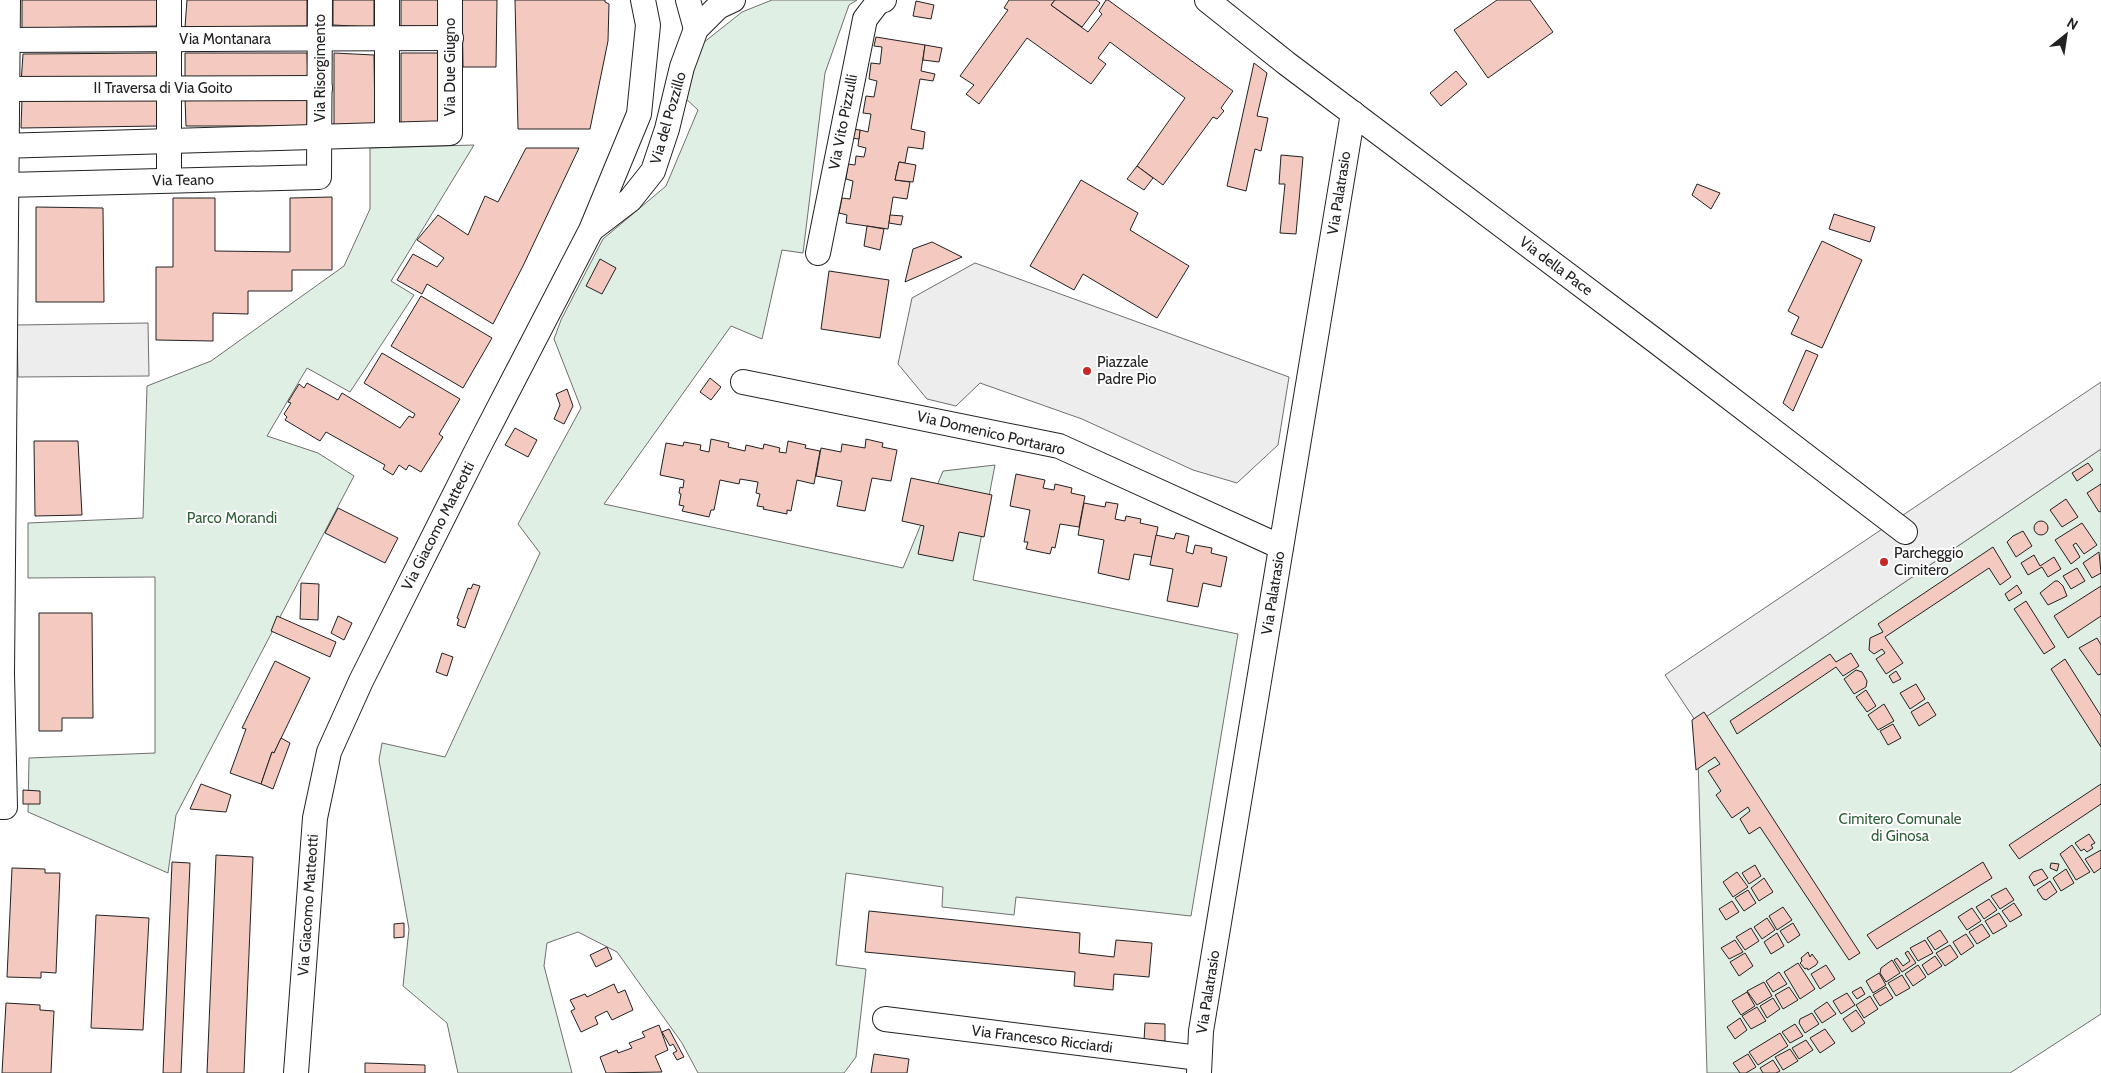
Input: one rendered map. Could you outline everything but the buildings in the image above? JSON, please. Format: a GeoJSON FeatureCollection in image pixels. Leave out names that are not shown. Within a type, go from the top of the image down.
{"type":"FeatureCollection","features":[{"type":"Feature","properties":{"kind":"street"},"geometry":{"type":"LineString","coordinates":[[2,807],[2,398],[6,185],[3,146],[7,89],[4,40],[8,0]]}},
{"type":"Feature","properties":{"kind":"street"},"geometry":{"type":"LineString","coordinates":[[169,0],[169,180]]}},
{"type":"Feature","properties":{"kind":"street","name":"Via Risorgimento"},"geometry":{"type":"LineString","coordinates":[[320,0],[320,137]]}},
{"type":"Feature","properties":{"kind":"street"},"geometry":{"type":"LineString","coordinates":[[3,146],[387,135],[387,0]]}},
{"type":"Feature","properties":{"kind":"street","name":"Via Due Giugno"},"geometry":{"type":"LineString","coordinates":[[387,135],[450,133],[450,0]]}},
{"type":"Feature","properties":{"kind":"street","name":"Via Giacomo Matteotti"},"geometry":{"type":"LineString","coordinates":[[296,1073],[314,818],[329,752],[361,681],[476,452],[591,230],[639,114],[648,25],[643,0]]}},
{"type":"Feature","properties":{"kind":"street"},"geometry":{"type":"LineString","coordinates":[[688,0],[696,29]]}},
{"type":"Feature","properties":{"kind":"street","name":"Via del Pozzillo"},"geometry":{"type":"LineString","coordinates":[[591,230],[630,200],[652,171],[667,130],[682,67],[696,29],[718,7],[733,0]]}},
{"type":"Feature","properties":{"kind":"street","name":"Via Vito Pizzulli"},"geometry":{"type":"LineString","coordinates":[[818,253],[865,20],[878,2],[884,0]]}},
{"type":"Feature","properties":{"kind":"street","name":"Via della Pace"},"geometry":{"type":"LineString","coordinates":[[1207,0],[1286,63],[1905,532]]}},
{"type":"Feature","properties":{"kind":"street","name":"Via Montanara"},"geometry":{"type":"LineString","coordinates":[[4,40],[451,38]]}},
{"type":"Feature","properties":{"kind":"street","name":"II Traversa di Via Goito"},"geometry":{"type":"LineString","coordinates":[[7,89],[320,88]]}},
{"type":"Feature","properties":{"kind":"street","name":"Via Palatrasio"},"geometry":{"type":"LineString","coordinates":[[1199,1066],[1201,1031],[1353,113]]}},
{"type":"Feature","properties":{"kind":"street","name":"Via Teano"},"geometry":{"type":"LineString","coordinates":[[6,185],[320,177],[320,137]]}},
{"type":"Feature","properties":{"kind":"street","name":"Via Domenico Portararo"},"geometry":{"type":"LineString","coordinates":[[743,382],[1059,446],[1281,547]]}},
{"type":"Feature","properties":{"kind":"street","name":"Via Francesco Ricciardi"},"geometry":{"type":"LineString","coordinates":[[886,1019],[1199,1066]]}},
{"type":"Feature","properties":{"kind":"green space"},"geometry":{"type":"Polygon","coordinates":[[[772,0],[857,0],[849,5],[825,73],[803,253],[782,250],[762,339],[731,326],[604,504],[903,568],[943,471],[995,465],[973,580],[1238,634],[1191,916],[1016,897],[1014,915],[942,907],[943,887],[846,873],[836,965],[866,969],[856,1057],[844,1073],[698,1073],[682,1043],[617,952],[578,932],[547,943],[544,966],[572,1073],[458,1073],[447,1023],[403,986],[409,929],[379,760],[382,743],[445,757],[540,553],[518,524],[581,408],[554,339],[561,320],[603,239],[666,186],[698,110],[684,97],[703,43],[742,12],[772,0]]]}},
{"type":"Feature","properties":{"kind":"green space","name":"Parco Morandi"},"geometry":{"type":"Polygon","coordinates":[[[474,145],[391,281],[414,295],[350,392],[307,368],[267,436],[318,453],[354,476],[176,815],[168,873],[28,812],[29,758],[155,753],[155,577],[28,578],[28,523],[143,518],[147,386],[211,361],[344,266],[370,209],[370,148],[474,145]]]}},
{"type":"Feature","properties":{"kind":"green space","name":"Cimitero Comunale di Ginosa"},"geometry":{"type":"Polygon","coordinates":[[[2101,449],[2101,1014],[2010,1073],[1707,1073],[1697,723],[2101,449]]]}},
{"type":"Feature","properties":{"kind":"shaded area","name":"Piazzale Padre Pio"},"geometry":{"type":"Polygon","coordinates":[[[975,263],[1289,377],[1278,445],[1237,483],[1193,470],[1082,419],[980,383],[956,406],[927,399],[898,364],[912,298],[975,263]]]}},
{"type":"Feature","properties":{"kind":"shaded area"},"geometry":{"type":"Polygon","coordinates":[[[148,323],[149,376],[18,377],[17,325],[148,323]]]}},
{"type":"Feature","properties":{"kind":"shaded area","name":"Parcheggio Cimitero"},"geometry":{"type":"Polygon","coordinates":[[[2101,382],[2101,449],[1697,723],[1665,675],[2101,382]]]}},
{"type":"Feature","properties":{"kind":"place","name":"Piazzale Padre Pio"},"geometry":{"type":"Point","coordinates":[1087,371]}},
{"type":"Feature","properties":{"kind":"place","name":"Parcheggio Cimitero"},"geometry":{"type":"Point","coordinates":[1884,562]}}]}
